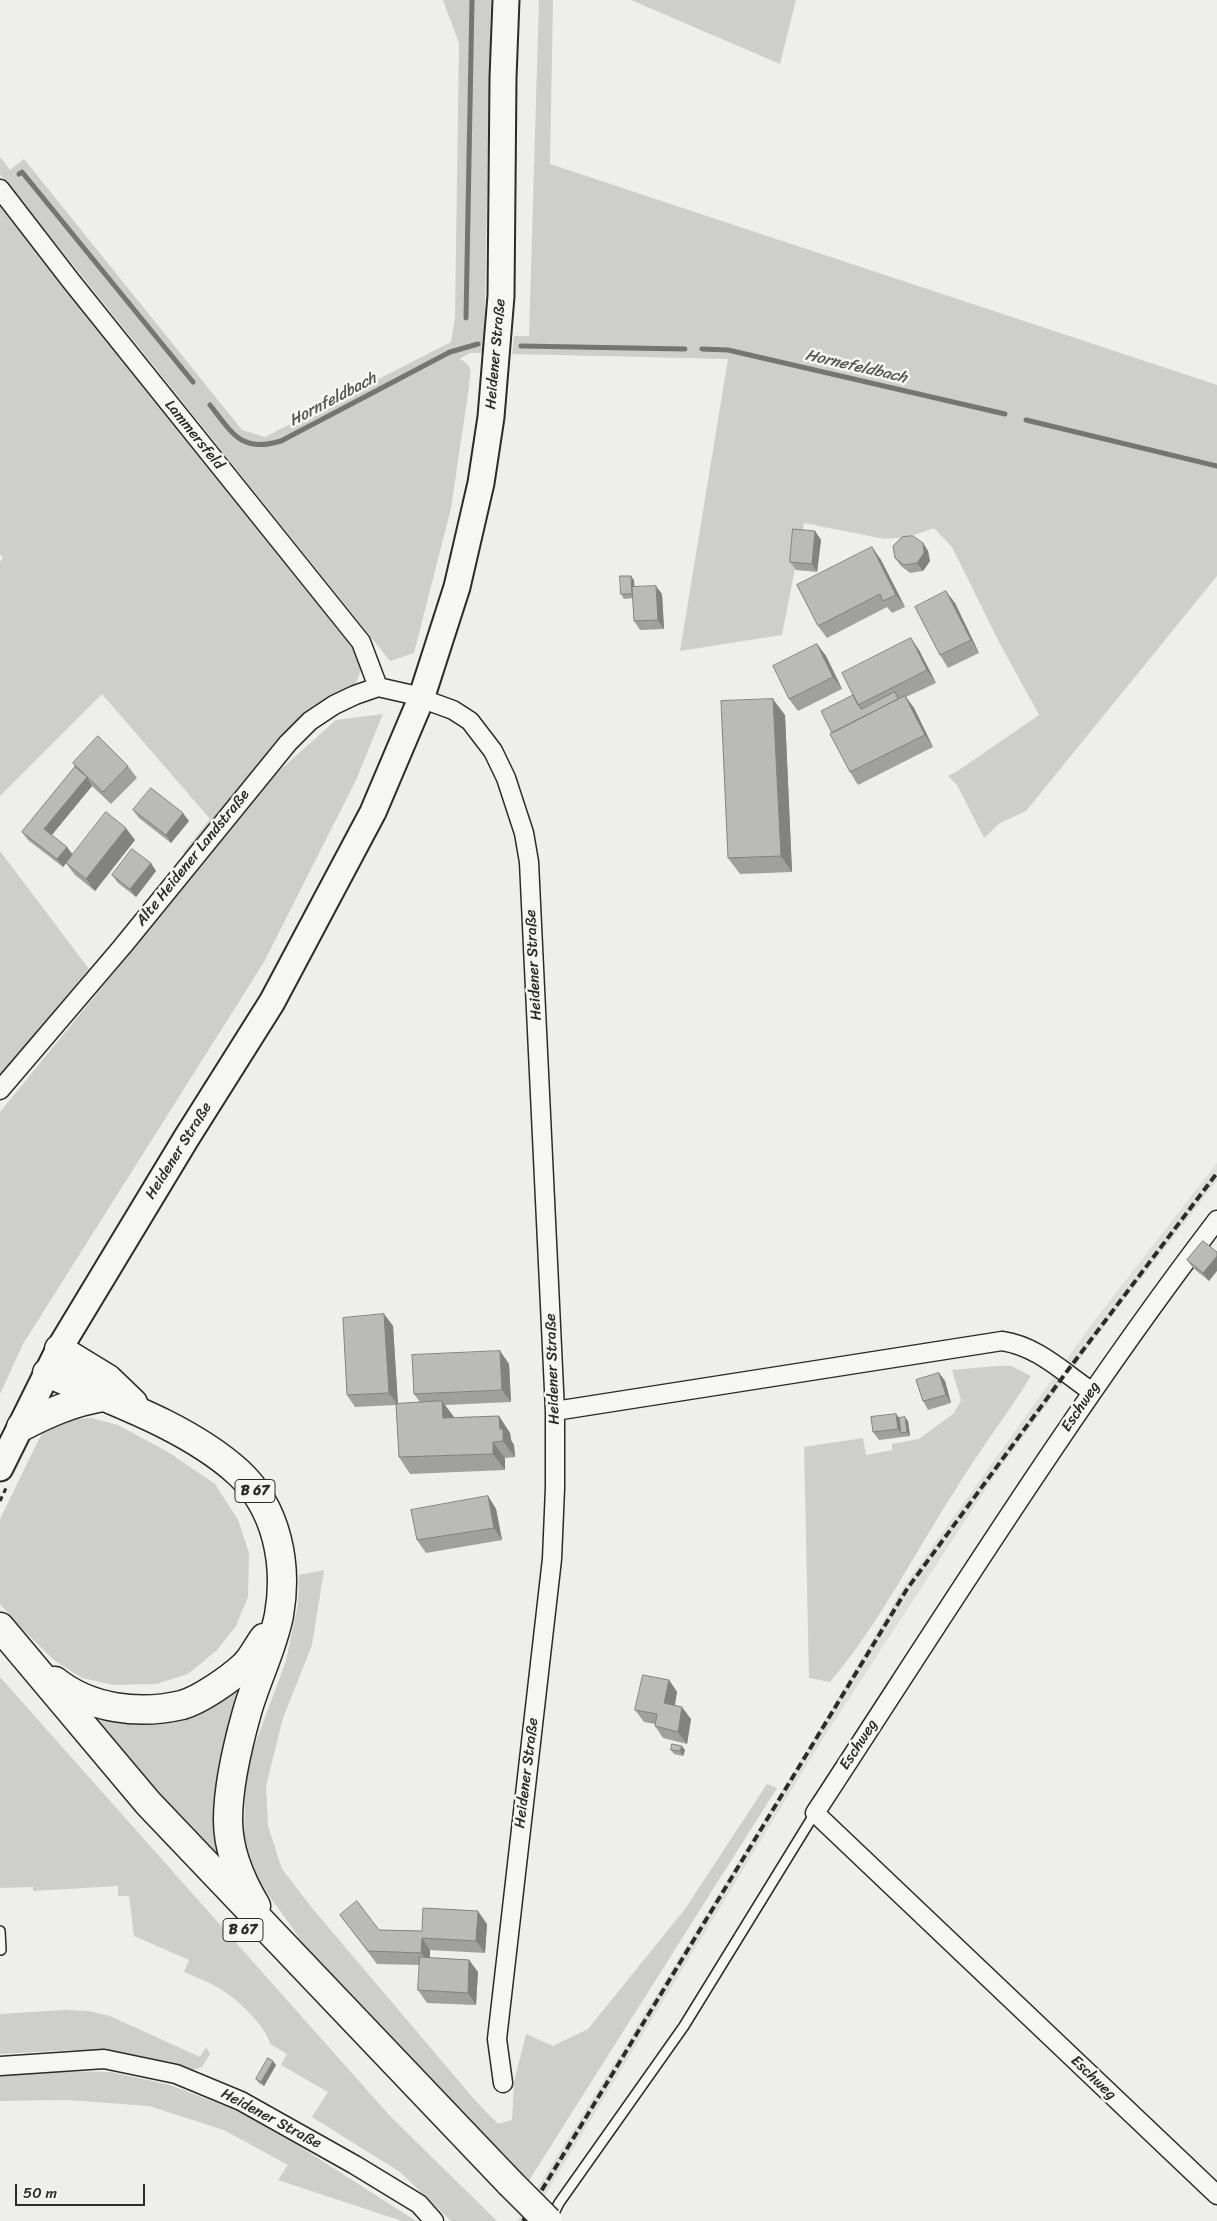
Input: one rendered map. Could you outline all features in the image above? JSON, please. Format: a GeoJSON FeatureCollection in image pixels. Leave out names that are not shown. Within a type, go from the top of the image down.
{"type":"FeatureCollection","features":[{"type":"Feature","properties":{"kind":"highway"},"geometry":{"type":"LineString","coordinates":[[53,1361],[103,1397],[149,1418]]}},
{"type":"Feature","properties":{"kind":"highway"},"geometry":{"type":"LineString","coordinates":[[53,1361],[108,1379],[149,1418]]}},
{"type":"Feature","properties":{"kind":"highway"},"geometry":{"type":"LineString","coordinates":[[20,1427],[81,1401],[103,1397]]}},
{"type":"Feature","properties":{"kind":"highway","name":"B 67"},"geometry":{"type":"LineString","coordinates":[[149,1418],[186,1436],[217,1455],[239,1473],[261,1497],[272,1521],[280,1551],[281,1587],[278,1616]]}},
{"type":"Feature","properties":{"kind":"highway"},"geometry":{"type":"LineString","coordinates":[[0,1627],[38,1668],[79,1697],[87,1701],[123,1709],[153,1709],[184,1704],[220,1685],[245,1664],[278,1616]]}},
{"type":"Feature","properties":{"kind":"highway"},"geometry":{"type":"LineString","coordinates":[[278,1616],[247,1712],[231,1790],[228,1821],[234,1859],[245,1888],[297,1962]]}},
{"type":"Feature","properties":{"kind":"highway","name":"B 67"},"geometry":{"type":"LineString","coordinates":[[0,1627],[148,1803],[297,1962],[504,2190],[524,2221]]}},
{"type":"Feature","properties":{"kind":"highway","name":"B 67"},"geometry":{"type":"LineString","coordinates":[[0,1654],[103,1778],[286,1977],[504,2190],[548,2221]]}},
{"type":"Feature","properties":{"kind":"main road","name":"Heidener Straße"},"geometry":{"type":"LineString","coordinates":[[4,1476],[20,1427],[53,1361],[177,1153],[272,1002],[373,812],[421,699],[457,587],[480,483],[491,417],[501,296],[503,78],[506,0]]}},
{"type":"Feature","properties":{"kind":"street","name":"Lammersfeld"},"geometry":{"type":"LineString","coordinates":[[0,189],[71,281],[361,642],[378,687]]}},
{"type":"Feature","properties":{"kind":"street"},"geometry":{"type":"LineString","coordinates":[[378,687],[421,699]]}},
{"type":"Feature","properties":{"kind":"street","name":"Alte Heidener Landstraße"},"geometry":{"type":"LineString","coordinates":[[0,1090],[122,947],[288,743],[310,722],[334,705],[378,687]]}},
{"type":"Feature","properties":{"kind":"street","name":"Heidener Straße"},"geometry":{"type":"LineString","coordinates":[[421,699],[453,710],[470,721],[493,752],[516,805],[529,862],[555,1411],[555,1488],[552,1559],[498,2039],[503,2083]]}},
{"type":"Feature","properties":{"kind":"street","name":"Eschweg"},"geometry":{"type":"LineString","coordinates":[[1217,1220],[1163,1290],[1091,1391],[815,1813],[1217,2195]]}},
{"type":"Feature","properties":{"kind":"street"},"geometry":{"type":"LineString","coordinates":[[555,1411],[1002,1341],[1020,1344],[1040,1355],[1091,1391]]}},
{"type":"Feature","properties":{"kind":"street","name":"Heidener Straße"},"geometry":{"type":"LineString","coordinates":[[0,2066],[104,2060],[176,2074],[241,2100],[419,2204],[434,2221]]}},
{"type":"Feature","properties":{"kind":"lane"},"geometry":{"type":"LineString","coordinates":[[548,2221],[684,2026],[815,1813]]}},
{"type":"Feature","properties":{"kind":"lane"},"geometry":{"type":"LineString","coordinates":[[0,1931],[1,1950]]}},
{"type":"Feature","properties":{"kind":"path"},"geometry":{"type":"LineString","coordinates":[[0,1501],[4,1476]]}},
{"type":"Feature","properties":{"kind":"shaded area"},"geometry":{"type":"Polygon","coordinates":[[[443,0],[491,0],[484,353],[470,353],[459,359],[467,364],[470,374],[451,508],[414,653],[390,661],[0,174],[0,157],[10,170],[24,159],[242,430],[265,437],[451,342],[455,318],[459,43],[443,0]]]}},
{"type":"Feature","properties":{"kind":"shaded area"},"geometry":{"type":"Polygon","coordinates":[[[539,0],[553,0],[550,164],[1217,385],[1217,576],[1026,811],[1000,823],[984,838],[957,785],[948,776],[1039,715],[999,642],[952,547],[934,528],[908,537],[885,539],[804,523],[782,635],[680,651],[728,359],[512,354],[514,336],[529,336],[539,0]]]}},
{"type":"Feature","properties":{"kind":"shaded area"},"geometry":{"type":"Polygon","coordinates":[[[631,0],[796,0],[780,64],[631,0]]]}},
{"type":"Feature","properties":{"kind":"shaded area"},"geometry":{"type":"Polygon","coordinates":[[[0,203],[351,642],[363,664],[355,686],[329,699],[190,853],[183,853],[210,819],[102,694],[0,796],[0,561],[3,558],[0,554],[0,203]]]}},
{"type":"Feature","properties":{"kind":"shaded area"},"geometry":{"type":"Polygon","coordinates":[[[383,714],[356,780],[264,962],[23,1344],[0,1394],[0,1112],[278,772],[336,720],[383,714]]]}},
{"type":"Feature","properties":{"kind":"shaded area"},"geometry":{"type":"Polygon","coordinates":[[[0,851],[89,969],[0,1075],[0,851]]]}},
{"type":"Feature","properties":{"kind":"shaded area"},"geometry":{"type":"Polygon","coordinates":[[[1217,1163],[1217,1181],[1103,1328],[991,1481],[822,1740],[529,2221],[517,2221],[815,1737],[902,1589],[1094,1321],[1217,1163]]]}},
{"type":"Feature","properties":{"kind":"shaded area"},"geometry":{"type":"Polygon","coordinates":[[[1011,1366],[1031,1376],[943,1509],[866,1635],[830,1682],[809,1678],[804,1447],[863,1438],[866,1455],[892,1450],[892,1444],[919,1439],[954,1413],[961,1400],[952,1370],[1011,1366]]]}},
{"type":"Feature","properties":{"kind":"shaded area"},"geometry":{"type":"Polygon","coordinates":[[[91,1418],[118,1425],[168,1452],[215,1484],[238,1520],[249,1553],[248,1597],[236,1626],[217,1650],[188,1674],[156,1684],[114,1685],[82,1678],[55,1661],[21,1628],[0,1604],[0,1519],[42,1433],[68,1420],[91,1418]]]}},
{"type":"Feature","properties":{"kind":"shaded area"},"geometry":{"type":"Polygon","coordinates":[[[324,1570],[312,1645],[283,1718],[266,1786],[268,1826],[282,1869],[312,1908],[474,2099],[498,2124],[512,2120],[514,2082],[526,2034],[553,2046],[588,2029],[685,1909],[767,1784],[777,1788],[528,2182],[306,1954],[296,1933],[257,1879],[244,1836],[246,1768],[286,1661],[298,1604],[299,1575],[324,1570]]]}},
{"type":"Feature","properties":{"kind":"shaded area"},"geometry":{"type":"Polygon","coordinates":[[[255,1667],[222,1755],[214,1808],[218,1837],[229,1877],[88,1719],[95,1715],[114,1720],[255,1667]]]}},
{"type":"Feature","properties":{"kind":"shaded area"},"geometry":{"type":"Polygon","coordinates":[[[0,1677],[390,2116],[497,2221],[451,2221],[400,2172],[312,2117],[328,2092],[281,2065],[287,2054],[270,2044],[263,2028],[232,1997],[213,1985],[184,1972],[189,1960],[134,1936],[129,1896],[118,1896],[118,1886],[33,1891],[33,1887],[0,1888],[0,1677]]]}},
{"type":"Feature","properties":{"kind":"shaded area"},"geometry":{"type":"Polygon","coordinates":[[[65,2010],[88,2011],[110,2016],[200,2057],[206,2047],[210,2054],[202,2067],[192,2070],[123,2054],[73,2050],[0,2054],[0,2014],[65,2010]]]}},
{"type":"Feature","properties":{"kind":"shaded area"},"geometry":{"type":"Polygon","coordinates":[[[44,2071],[111,2072],[170,2085],[238,2111],[302,2148],[416,2221],[402,2221],[278,2180],[288,2165],[224,2130],[149,2106],[68,2100],[0,2101],[0,2075],[44,2071]]]}},
{"type":"Feature","properties":{"kind":"building"},"geometry":{"type":"Polygon","coordinates":[[[793,529],[815,531],[812,564],[790,562],[793,529]]]}},
{"type":"Feature","properties":{"kind":"building"},"geometry":{"type":"Polygon","coordinates":[[[913,536],[923,543],[924,553],[917,563],[904,565],[895,558],[893,546],[902,537],[913,536]]]}},
{"type":"Feature","properties":{"kind":"building"},"geometry":{"type":"Polygon","coordinates":[[[872,547],[896,595],[883,601],[880,594],[818,626],[797,585],[872,547]]]}},
{"type":"Feature","properties":{"kind":"building"},"geometry":{"type":"Polygon","coordinates":[[[620,576],[631,576],[632,594],[621,594],[620,576]]]}},
{"type":"Feature","properties":{"kind":"building"},"geometry":{"type":"Polygon","coordinates":[[[656,586],[658,620],[634,621],[632,587],[656,586]]]}},
{"type":"Feature","properties":{"kind":"building"},"geometry":{"type":"Polygon","coordinates":[[[946,591],[971,640],[940,655],[915,607],[946,591]]]}},
{"type":"Feature","properties":{"kind":"building"},"geometry":{"type":"Polygon","coordinates":[[[911,638],[927,670],[858,705],[842,673],[911,638]]]}},
{"type":"Feature","properties":{"kind":"building"},"geometry":{"type":"Polygon","coordinates":[[[817,644],[833,677],[789,699],[773,666],[817,644]]]}},
{"type":"Feature","properties":{"kind":"building"},"geometry":{"type":"Polygon","coordinates":[[[895,692],[898,699],[832,733],[821,711],[853,695],[861,709],[895,692]]]}},
{"type":"Feature","properties":{"kind":"building"},"geometry":{"type":"Polygon","coordinates":[[[905,696],[925,735],[850,772],[830,734],[905,696]]]}},
{"type":"Feature","properties":{"kind":"building"},"geometry":{"type":"Polygon","coordinates":[[[773,699],[781,856],[728,858],[721,701],[773,699]]]}},
{"type":"Feature","properties":{"kind":"building"},"geometry":{"type":"Polygon","coordinates":[[[98,736],[128,766],[103,792],[73,763],[98,736]]]}},
{"type":"Feature","properties":{"kind":"building"},"geometry":{"type":"Polygon","coordinates":[[[75,767],[87,777],[44,829],[67,847],[57,859],[22,832],[75,767]]]}},
{"type":"Feature","properties":{"kind":"building"},"geometry":{"type":"Polygon","coordinates":[[[151,788],[183,813],[166,835],[133,810],[151,788]]]}},
{"type":"Feature","properties":{"kind":"building"},"geometry":{"type":"Polygon","coordinates":[[[106,812],[126,828],[86,879],[66,863],[106,812]]]}},
{"type":"Feature","properties":{"kind":"building"},"geometry":{"type":"Polygon","coordinates":[[[132,849],[151,863],[130,889],[112,875],[132,849]]]}},
{"type":"Feature","properties":{"kind":"building"},"geometry":{"type":"Polygon","coordinates":[[[1203,1241],[1217,1252],[1217,1256],[1203,1273],[1187,1260],[1203,1241]]]}},
{"type":"Feature","properties":{"kind":"building"},"geometry":{"type":"Polygon","coordinates":[[[384,1314],[389,1393],[347,1395],[343,1318],[384,1314]]]}},
{"type":"Feature","properties":{"kind":"building"},"geometry":{"type":"Polygon","coordinates":[[[500,1351],[502,1390],[414,1394],[412,1355],[500,1351]]]}},
{"type":"Feature","properties":{"kind":"building"},"geometry":{"type":"Polygon","coordinates":[[[939,1373],[946,1395],[923,1401],[916,1380],[939,1373]]]}},
{"type":"Feature","properties":{"kind":"building"},"geometry":{"type":"Polygon","coordinates":[[[442,1401],[443,1418],[499,1416],[500,1429],[503,1429],[503,1441],[493,1442],[493,1454],[399,1457],[396,1404],[442,1401]]]}},
{"type":"Feature","properties":{"kind":"building"},"geometry":{"type":"Polygon","coordinates":[[[896,1414],[898,1429],[873,1432],[871,1417],[896,1414]]]}},
{"type":"Feature","properties":{"kind":"building"},"geometry":{"type":"Polygon","coordinates":[[[905,1417],[907,1432],[901,1433],[899,1418],[905,1417]]]}},
{"type":"Feature","properties":{"kind":"building"},"geometry":{"type":"Polygon","coordinates":[[[488,1496],[494,1528],[417,1540],[411,1510],[488,1496]]]}},
{"type":"Feature","properties":{"kind":"building"},"geometry":{"type":"Polygon","coordinates":[[[643,1675],[669,1680],[664,1703],[682,1707],[678,1732],[655,1726],[657,1714],[635,1710],[643,1675]]]}},
{"type":"Feature","properties":{"kind":"building"},"geometry":{"type":"Polygon","coordinates":[[[672,1744],[682,1746],[680,1751],[671,1750],[672,1744]]]}},
{"type":"Feature","properties":{"kind":"building"},"geometry":{"type":"Polygon","coordinates":[[[357,1901],[379,1930],[422,1931],[423,1908],[478,1911],[476,1941],[422,1938],[421,1953],[368,1951],[340,1915],[357,1901]]]}},
{"type":"Feature","properties":{"kind":"building"},"geometry":{"type":"Polygon","coordinates":[[[420,1957],[469,1960],[468,1993],[418,1990],[420,1957]]]}},
{"type":"Feature","properties":{"kind":"building"},"geometry":{"type":"Polygon","coordinates":[[[268,2058],[273,2061],[261,2082],[256,2079],[268,2058]]]}},
{"type":"Feature","properties":{"kind":"waterway"},"geometry":{"type":"LineString","coordinates":[[466,318],[472,0]]}},
{"type":"Feature","properties":{"kind":"waterway","name":"Hornfeldbach"},"geometry":{"type":"LineString","coordinates":[[19,174],[22,172],[193,382]]}},
{"type":"Feature","properties":{"kind":"waterway","name":"Hornfeldbach"},"geometry":{"type":"LineString","coordinates":[[210,405],[225,425],[247,443],[256,445],[281,441],[450,352],[478,344]]}},
{"type":"Feature","properties":{"kind":"waterway","name":"Hornfeldbach"},"geometry":{"type":"LineString","coordinates":[[521,346],[685,349]]}},
{"type":"Feature","properties":{"kind":"waterway","name":"Hornefeldbach"},"geometry":{"type":"LineString","coordinates":[[702,349],[728,350],[1005,414]]}},
{"type":"Feature","properties":{"kind":"waterway","name":"Hornefeldbach"},"geometry":{"type":"LineString","coordinates":[[1026,420],[1217,466]]}},
{"type":"Feature","properties":{"kind":"railway"},"geometry":{"type":"LineString","coordinates":[[523,2221],[907,1589],[1065,1374],[1217,1173]]}}]}
